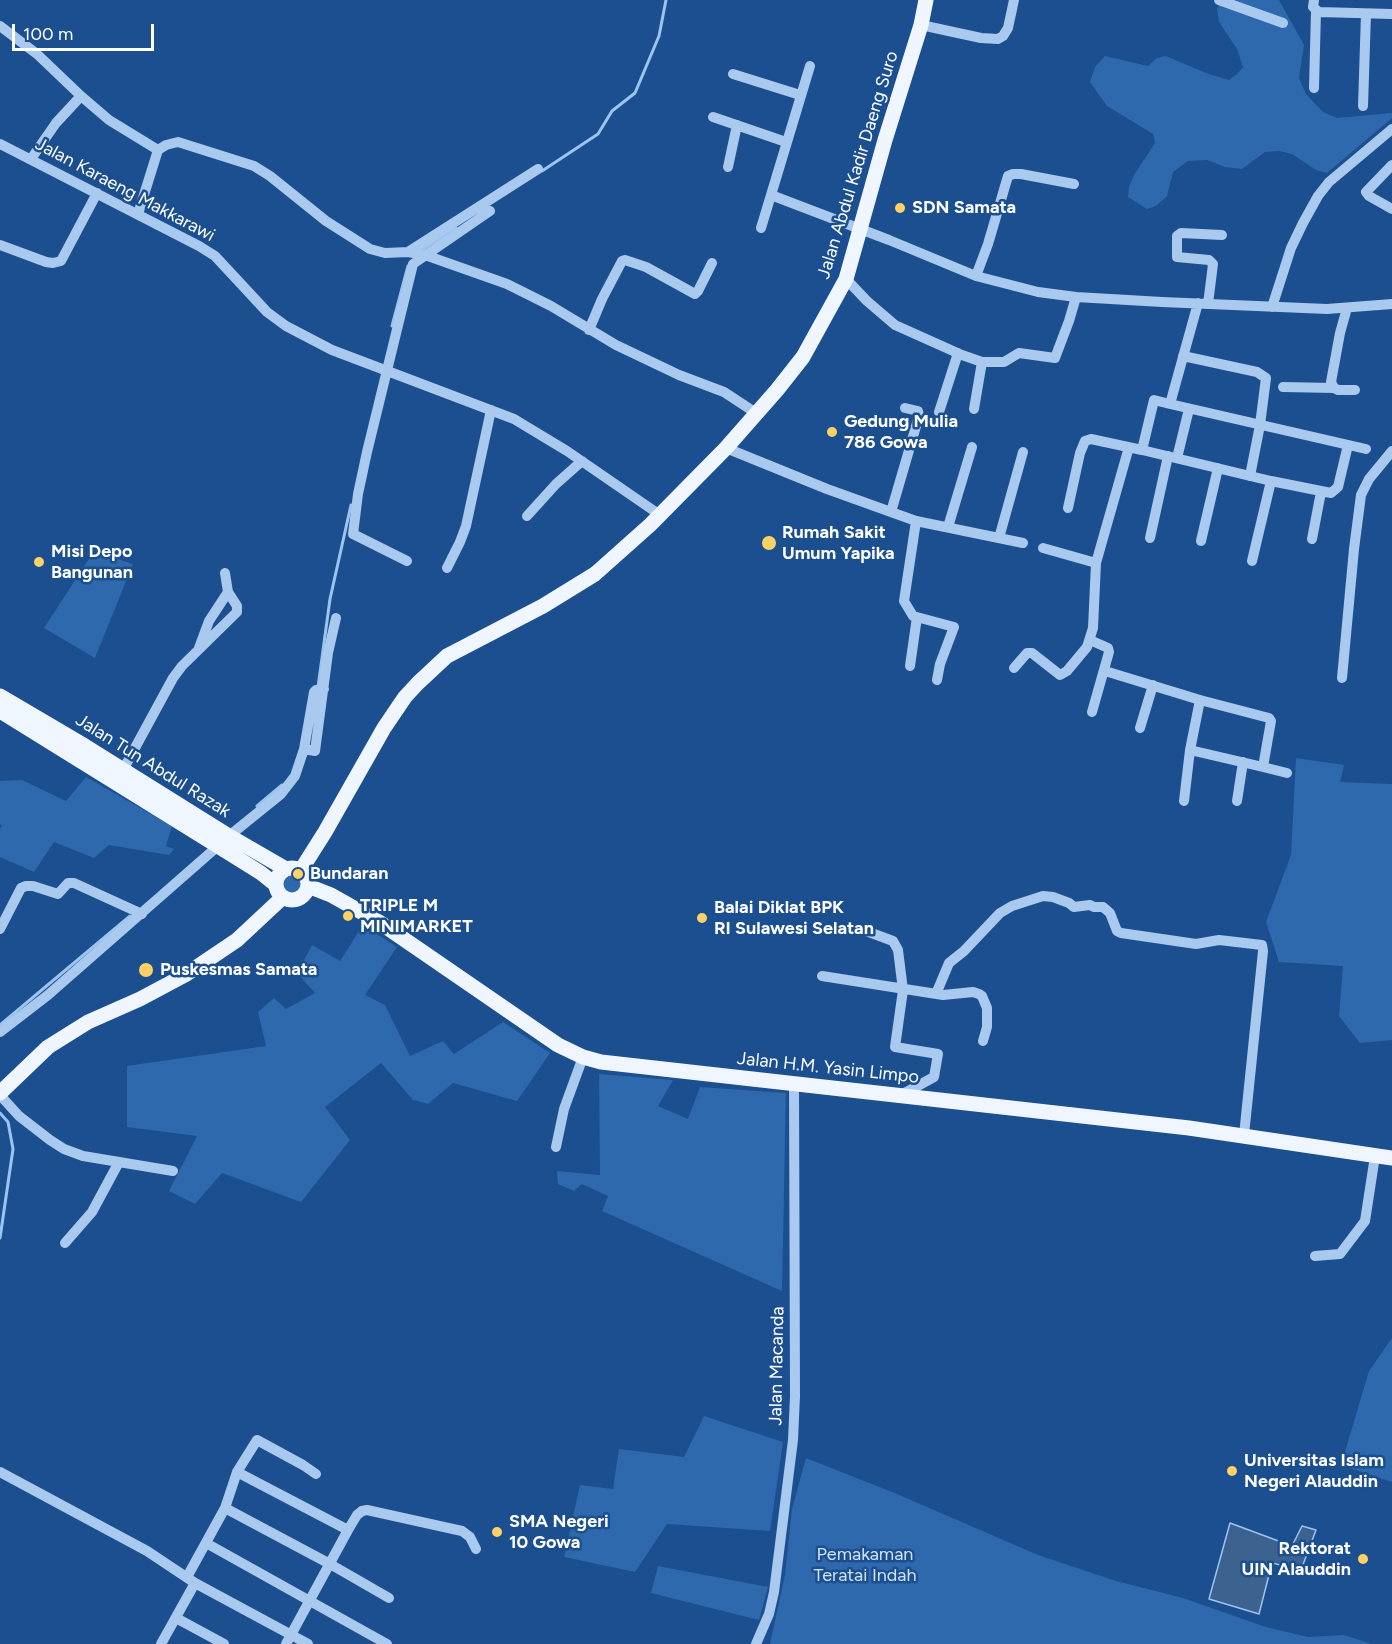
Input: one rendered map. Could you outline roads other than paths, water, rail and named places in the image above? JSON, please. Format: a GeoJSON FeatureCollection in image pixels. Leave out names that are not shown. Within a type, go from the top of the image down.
{"type":"FeatureCollection","features":[{"type":"Feature","properties":{"kind":"main road","name":"Jalan Abdul Kadir Daeng Suro"},"geometry":{"type":"LineString","coordinates":[[293,870],[325,832],[394,712],[426,675],[447,656],[580,585],[595,574],[660,515],[726,448],[803,357],[846,279],[885,140],[921,25],[926,0]]}},
{"type":"Feature","properties":{"kind":"main road","name":"Jalan Tun Abdul Razak"},"geometry":{"type":"LineString","coordinates":[[0,696],[224,841],[279,891]]}},
{"type":"Feature","properties":{"kind":"main road","name":"Jalan Tun Abdul Razak"},"geometry":{"type":"LineString","coordinates":[[2,716],[114,770]]}},
{"type":"Feature","properties":{"kind":"main road","name":"Jalan Tun Abdul Razak"},"geometry":{"type":"LineString","coordinates":[[224,841],[293,870]]}},
{"type":"Feature","properties":{"kind":"main road"},"geometry":{"type":"LineString","coordinates":[[0,1094],[48,1047],[88,1022],[140,999],[185,975],[237,940],[279,891],[278,875],[293,870],[306,876],[308,886],[298,899],[291,900],[279,891]]}},
{"type":"Feature","properties":{"kind":"main road","name":"Jalan H.M. Yasin Limpo"},"geometry":{"type":"LineString","coordinates":[[308,886],[331,895],[378,922],[540,1033],[584,1057],[620,1066],[794,1083],[1244,1135],[1392,1158]]}},
{"type":"Feature","properties":{"kind":"street"},"geometry":{"type":"LineString","coordinates":[[921,25],[981,38],[998,39],[1008,28],[1014,0]]}},
{"type":"Feature","properties":{"kind":"street"},"geometry":{"type":"LineString","coordinates":[[1219,0],[1283,22]]}},
{"type":"Feature","properties":{"kind":"street"},"geometry":{"type":"LineString","coordinates":[[1314,88],[1315,5],[1366,14],[1392,14]]}},
{"type":"Feature","properties":{"kind":"street"},"geometry":{"type":"LineString","coordinates":[[1363,106],[1366,14]]}},
{"type":"Feature","properties":{"kind":"street"},"geometry":{"type":"LineString","coordinates":[[0,26],[43,60],[109,120],[158,150]]}},
{"type":"Feature","properties":{"kind":"street"},"geometry":{"type":"LineString","coordinates":[[761,228],[810,66]]}},
{"type":"Feature","properties":{"kind":"street"},"geometry":{"type":"LineString","coordinates":[[733,74],[800,95]]}},
{"type":"Feature","properties":{"kind":"street"},"geometry":{"type":"LineString","coordinates":[[31,159],[56,123],[81,96]]}},
{"type":"Feature","properties":{"kind":"street"},"geometry":{"type":"LineString","coordinates":[[713,117],[786,142]]}},
{"type":"Feature","properties":{"kind":"street"},"geometry":{"type":"LineString","coordinates":[[728,167],[737,125]]}},
{"type":"Feature","properties":{"kind":"street"},"geometry":{"type":"LineString","coordinates":[[1272,307],[1292,248],[1318,196],[1335,176],[1392,129]]}},
{"type":"Feature","properties":{"kind":"street"},"geometry":{"type":"LineString","coordinates":[[158,150],[178,142],[254,166],[352,239],[378,252],[417,254],[523,291],[589,330],[679,375],[724,392],[756,412]]}},
{"type":"Feature","properties":{"kind":"street","name":"Jalan Karaeng Makkarawi"},"geometry":{"type":"LineString","coordinates":[[0,144],[215,256],[255,300],[277,320],[332,350],[525,425],[660,515]]}},
{"type":"Feature","properties":{"kind":"street"},"geometry":{"type":"LineString","coordinates":[[138,214],[158,150]]}},
{"type":"Feature","properties":{"kind":"street"},"geometry":{"type":"LineString","coordinates":[[1392,165],[1366,192],[1392,209]]}},
{"type":"Feature","properties":{"kind":"street"},"geometry":{"type":"LineString","coordinates":[[407,561],[353,534],[358,494],[384,369],[411,270],[417,254],[538,169]]}},
{"type":"Feature","properties":{"kind":"street"},"geometry":{"type":"LineString","coordinates":[[976,276],[1008,176],[1021,174],[1074,184]]}},
{"type":"Feature","properties":{"kind":"street"},"geometry":{"type":"LineString","coordinates":[[0,245],[46,262],[61,261],[97,193]]}},
{"type":"Feature","properties":{"kind":"street"},"geometry":{"type":"LineString","coordinates":[[771,195],[976,276],[1029,290],[1076,297],[1272,307],[1347,308],[1392,304]]}},
{"type":"Feature","properties":{"kind":"street"},"geometry":{"type":"LineString","coordinates":[[417,254],[490,211]]}},
{"type":"Feature","properties":{"kind":"street"},"geometry":{"type":"LineString","coordinates":[[1170,404],[1183,356],[1203,304],[1213,264],[1209,260],[1177,257],[1177,236],[1181,233],[1222,235]]}},
{"type":"Feature","properties":{"kind":"street"},"geometry":{"type":"LineString","coordinates":[[589,330],[622,261],[626,260],[646,267],[694,294],[698,291],[712,263]]}},
{"type":"Feature","properties":{"kind":"street"},"geometry":{"type":"LineString","coordinates":[[846,279],[895,325],[982,362],[1004,362],[1019,353],[1055,358],[1070,321],[1076,297]]}},
{"type":"Feature","properties":{"kind":"street"},"geometry":{"type":"LineString","coordinates":[[1334,388],[1331,382],[1338,340],[1347,308]]}},
{"type":"Feature","properties":{"kind":"street"},"geometry":{"type":"LineString","coordinates":[[939,412],[958,353]]}},
{"type":"Feature","properties":{"kind":"street"},"geometry":{"type":"LineString","coordinates":[[1183,356],[1263,374],[1267,381],[1250,476]]}},
{"type":"Feature","properties":{"kind":"street"},"geometry":{"type":"LineString","coordinates":[[974,409],[982,362]]}},
{"type":"Feature","properties":{"kind":"street"},"geometry":{"type":"LineString","coordinates":[[1283,387],[1354,390]]}},
{"type":"Feature","properties":{"kind":"street"},"geometry":{"type":"LineString","coordinates":[[1142,450],[1154,400],[1366,449]]}},
{"type":"Feature","properties":{"kind":"street"},"geometry":{"type":"LineString","coordinates":[[891,512],[920,416],[918,411],[904,408]]}},
{"type":"Feature","properties":{"kind":"street"},"geometry":{"type":"LineString","coordinates":[[1150,538],[1189,409]]}},
{"type":"Feature","properties":{"kind":"street"},"geometry":{"type":"LineString","coordinates":[[447,568],[466,526],[491,410]]}},
{"type":"Feature","properties":{"kind":"street"},"geometry":{"type":"LineString","coordinates":[[1068,508],[1080,453],[1085,441],[1091,439],[1331,493],[1337,490],[1348,445]]}},
{"type":"Feature","properties":{"kind":"street"},"geometry":{"type":"LineString","coordinates":[[948,527],[972,447]]}},
{"type":"Feature","properties":{"kind":"street"},"geometry":{"type":"LineString","coordinates":[[1014,668],[1027,653],[1032,653],[1057,674],[1063,674],[1081,655],[1090,640],[1093,628],[1096,563],[1129,447]]}},
{"type":"Feature","properties":{"kind":"street"},"geometry":{"type":"LineString","coordinates":[[726,448],[916,521],[1023,543]]}},
{"type":"Feature","properties":{"kind":"street"},"geometry":{"type":"LineString","coordinates":[[1342,678],[1361,495],[1369,479],[1392,451]]}},
{"type":"Feature","properties":{"kind":"street"},"geometry":{"type":"LineString","coordinates":[[999,538],[1023,452]]}},
{"type":"Feature","properties":{"kind":"street"},"geometry":{"type":"LineString","coordinates":[[527,516],[556,484],[582,461]]}},
{"type":"Feature","properties":{"kind":"street"},"geometry":{"type":"LineString","coordinates":[[1201,542],[1218,468]]}},
{"type":"Feature","properties":{"kind":"street"},"geometry":{"type":"LineString","coordinates":[[1252,561],[1271,481]]}},
{"type":"Feature","properties":{"kind":"street"},"geometry":{"type":"LineString","coordinates":[[1312,539],[1321,492]]}},
{"type":"Feature","properties":{"kind":"street"},"geometry":{"type":"LineString","coordinates":[[916,521],[904,601],[913,616],[954,627],[940,664],[938,680]]}},
{"type":"Feature","properties":{"kind":"street"},"geometry":{"type":"LineString","coordinates":[[1043,548],[1096,563]]}},
{"type":"Feature","properties":{"kind":"street"},"geometry":{"type":"LineString","coordinates":[[114,770],[182,666],[237,612],[237,606],[228,592],[225,573]]}},
{"type":"Feature","properties":{"kind":"street"},"geometry":{"type":"LineString","coordinates":[[198,650],[209,621],[228,592]]}},
{"type":"Feature","properties":{"kind":"street"},"geometry":{"type":"LineString","coordinates":[[910,666],[916,616]]}},
{"type":"Feature","properties":{"kind":"street"},"geometry":{"type":"LineString","coordinates":[[0,1032],[48,995],[287,788],[308,750],[336,618]]}},
{"type":"Feature","properties":{"kind":"street"},"geometry":{"type":"LineString","coordinates":[[1090,640],[1109,650],[1092,712]]}},
{"type":"Feature","properties":{"kind":"street"},"geometry":{"type":"LineString","coordinates":[[1105,670],[1270,719],[1263,767]]}},
{"type":"Feature","properties":{"kind":"street"},"geometry":{"type":"LineString","coordinates":[[1140,728],[1153,685]]}},
{"type":"Feature","properties":{"kind":"street"},"geometry":{"type":"LineString","coordinates":[[1184,801],[1190,750],[1200,700]]}},
{"type":"Feature","properties":{"kind":"street"},"geometry":{"type":"LineString","coordinates":[[1190,750],[1287,772]]}},
{"type":"Feature","properties":{"kind":"street"},"geometry":{"type":"LineString","coordinates":[[1237,801],[1243,762]]}},
{"type":"Feature","properties":{"kind":"street"},"geometry":{"type":"LineString","coordinates":[[0,929],[21,888],[26,886],[58,894],[68,883],[74,883],[142,914]]}},
{"type":"Feature","properties":{"kind":"street"},"geometry":{"type":"LineString","coordinates":[[936,994],[949,963],[964,951],[1000,913],[1012,906],[1043,896],[1069,903],[1074,908],[1090,905],[1094,908],[1104,907],[1110,913],[1117,931],[1121,933],[1196,944],[1219,940],[1262,945],[1244,1135]]}},
{"type":"Feature","properties":{"kind":"street"},"geometry":{"type":"LineString","coordinates":[[866,931],[893,941],[898,950],[903,990],[895,1047],[938,1054],[934,1077],[901,1095]]}},
{"type":"Feature","properties":{"kind":"street"},"geometry":{"type":"LineString","coordinates":[[822,976],[936,994],[953,995],[973,992],[982,996],[987,1008],[983,1041]]}},
{"type":"Feature","properties":{"kind":"street"},"geometry":{"type":"LineString","coordinates":[[556,1147],[564,1109],[584,1057]]}},
{"type":"Feature","properties":{"kind":"street","name":"Jalan Macanda"},"geometry":{"type":"LineString","coordinates":[[756,1644],[769,1614],[774,1592],[793,1440],[795,1396],[794,1083]]}},
{"type":"Feature","properties":{"kind":"street"},"geometry":{"type":"LineString","coordinates":[[0,1094],[19,1116],[50,1140],[83,1156],[173,1171]]}},
{"type":"Feature","properties":{"kind":"street"},"geometry":{"type":"LineString","coordinates":[[1315,1256],[1340,1254],[1365,1221],[1375,1156]]}},
{"type":"Feature","properties":{"kind":"street"},"geometry":{"type":"LineString","coordinates":[[65,1243],[92,1212],[119,1162]]}},
{"type":"Feature","properties":{"kind":"street"},"geometry":{"type":"LineString","coordinates":[[161,1644],[176,1618],[206,1544],[225,1508],[237,1473],[255,1441],[258,1439],[316,1474]]}},
{"type":"Feature","properties":{"kind":"street"},"geometry":{"type":"LineString","coordinates":[[0,1472],[147,1551],[288,1639],[308,1644]]}},
{"type":"Feature","properties":{"kind":"street"},"geometry":{"type":"LineString","coordinates":[[237,1473],[348,1530]]}},
{"type":"Feature","properties":{"kind":"street"},"geometry":{"type":"LineString","coordinates":[[225,1508],[389,1598]]}},
{"type":"Feature","properties":{"kind":"street"},"geometry":{"type":"LineString","coordinates":[[288,1639],[357,1515],[367,1510],[462,1531],[470,1537],[476,1549]]}},
{"type":"Feature","properties":{"kind":"street"},"geometry":{"type":"LineString","coordinates":[[206,1544],[387,1644]]}},
{"type":"Feature","properties":{"kind":"street"},"geometry":{"type":"LineString","coordinates":[[176,1618],[224,1644]]}},
{"type":"Feature","properties":{"kind":"waterway"},"geometry":{"type":"LineString","coordinates":[[542,171],[598,134],[612,111],[635,93],[659,36],[666,0]]}},
{"type":"Feature","properties":{"kind":"waterway"},"geometry":{"type":"LineString","coordinates":[[422,250],[456,228]]}},
{"type":"Feature","properties":{"kind":"waterway"},"geometry":{"type":"LineString","coordinates":[[392,326],[408,266]]}},
{"type":"Feature","properties":{"kind":"waterway"},"geometry":{"type":"LineString","coordinates":[[318,687],[330,599],[351,505]]}},
{"type":"Feature","properties":{"kind":"waterway"},"geometry":{"type":"LineString","coordinates":[[257,806],[282,785]]}},
{"type":"Feature","properties":{"kind":"waterway"},"geometry":{"type":"LineString","coordinates":[[0,1025],[130,916]]}},
{"type":"Feature","properties":{"kind":"waterway"},"geometry":{"type":"LineString","coordinates":[[0,1113],[8,1122],[13,1149],[0,1238]]}},
{"type":"Feature","properties":{"kind":"place","name":"SDN Samata"},"geometry":{"type":"Point","coordinates":[900,208]}},
{"type":"Feature","properties":{"kind":"place","name":"Gedung Mulia 786 Gowa"},"geometry":{"type":"Point","coordinates":[832,432]}},
{"type":"Feature","properties":{"kind":"place","name":"Rumah Sakit Umum Yapika"},"geometry":{"type":"Point","coordinates":[769,543]}},
{"type":"Feature","properties":{"kind":"place","name":"Misi Depo Bangunan"},"geometry":{"type":"Point","coordinates":[39,562]}},
{"type":"Feature","properties":{"kind":"place","name":"Bundaran"},"geometry":{"type":"Point","coordinates":[298,874]}},
{"type":"Feature","properties":{"kind":"place","name":"TRIPLE M MINIMARKET"},"geometry":{"type":"Point","coordinates":[348,916]}},
{"type":"Feature","properties":{"kind":"place","name":"Balai Diklat BPK RI Sulawesi Selatan"},"geometry":{"type":"Point","coordinates":[702,918]}},
{"type":"Feature","properties":{"kind":"place","name":"Puskesmas Samata"},"geometry":{"type":"Point","coordinates":[146,970]}},
{"type":"Feature","properties":{"kind":"place","name":"Universitas Islam Negeri Alauddin"},"geometry":{"type":"Point","coordinates":[1232,1471]}},
{"type":"Feature","properties":{"kind":"place","name":"SMA Negeri 10 Gowa"},"geometry":{"type":"Point","coordinates":[497,1532]}},
{"type":"Feature","properties":{"kind":"place","name":"Rektorat UIN Alauddin"},"geometry":{"type":"Point","coordinates":[1363,1559]}},
{"type":"Feature","properties":{"kind":"park label","name":"Pemakaman Teratai Indah"},"geometry":{"type":"Point","coordinates":[865,1565]}}]}
